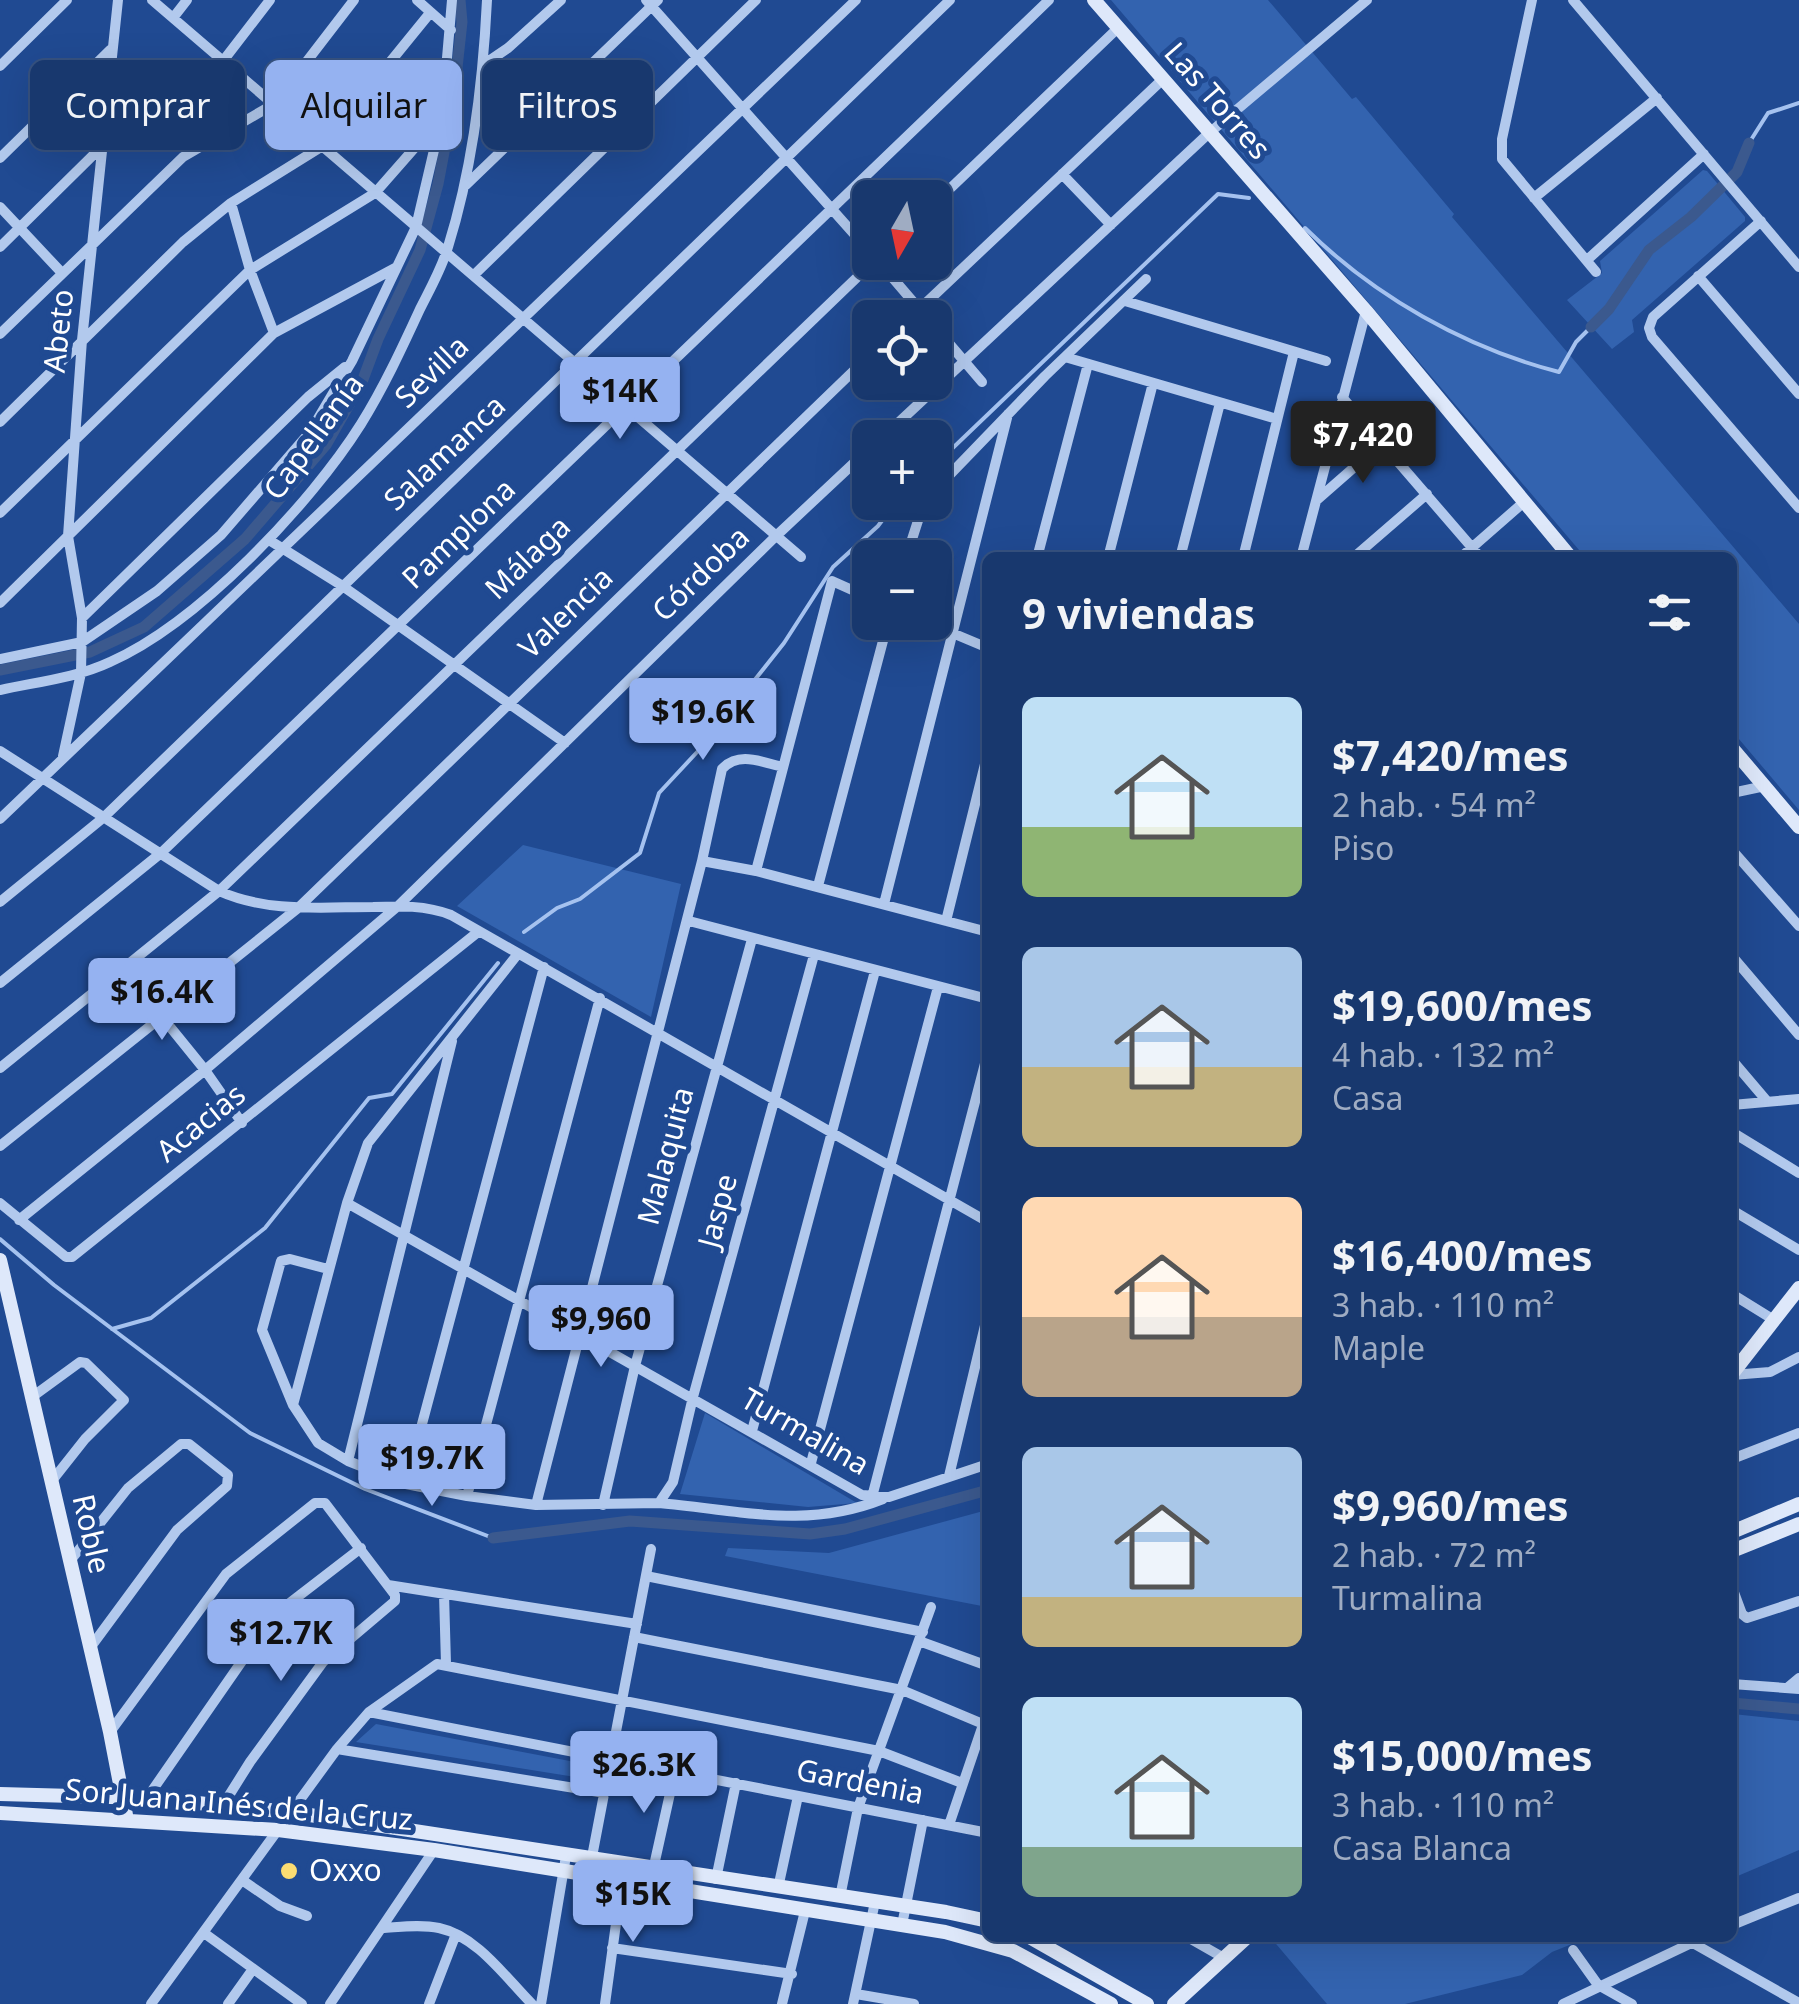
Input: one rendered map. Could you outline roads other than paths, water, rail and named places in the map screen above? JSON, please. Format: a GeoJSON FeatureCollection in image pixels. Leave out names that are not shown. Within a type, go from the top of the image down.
{"type":"FeatureCollection","features":[{"type":"Feature","properties":{"kind":"main road","name":"Las Torres"},"geometry":{"type":"LineString","coordinates":[[1094,0],[1366,311],[1566,552]]}},
{"type":"Feature","properties":{"kind":"main road"},"geometry":{"type":"LineString","coordinates":[[1737,754],[1799,827]]}},
{"type":"Feature","properties":{"kind":"main road","name":"Roble"},"geometry":{"type":"LineString","coordinates":[[0,1260],[127,1820]]}},
{"type":"Feature","properties":{"kind":"main road"},"geometry":{"type":"LineString","coordinates":[[1737,1368],[1799,1288]]}},
{"type":"Feature","properties":{"kind":"main road"},"geometry":{"type":"LineString","coordinates":[[1737,1530],[1799,1504]]}},
{"type":"Feature","properties":{"kind":"main road"},"geometry":{"type":"LineString","coordinates":[[1737,1549],[1799,1524]]}},
{"type":"Feature","properties":{"kind":"main road","name":"Sor Juana Inés de la Cruz"},"geometry":{"type":"LineString","coordinates":[[0,1794],[148,1798],[290,1812],[564,1864]]}},
{"type":"Feature","properties":{"kind":"main road","name":"Sor Juana Inés de la Cruz"},"geometry":{"type":"LineString","coordinates":[[0,1813],[278,1830],[590,1868],[653,1870],[982,1920]]}},
{"type":"Feature","properties":{"kind":"main road"},"geometry":{"type":"LineString","coordinates":[[374,1842],[376,1826]]}},
{"type":"Feature","properties":{"kind":"main road","name":"Sor Juana Inés de la Cruz"},"geometry":{"type":"LineString","coordinates":[[590,1868],[622,1880],[982,1940]]}},
{"type":"Feature","properties":{"kind":"main road","name":"Sor Juana Inés de la Cruz"},"geometry":{"type":"LineString","coordinates":[[988,1942],[1013,1951],[1110,2004]]}},
{"type":"Feature","properties":{"kind":"main road"},"geometry":{"type":"LineString","coordinates":[[1038,1942],[1147,2004]]}},
{"type":"Feature","properties":{"kind":"main road"},"geometry":{"type":"LineString","coordinates":[[1174,2004],[1242,1942]]}},
{"type":"Feature","properties":{"kind":"street"},"geometry":{"type":"LineString","coordinates":[[0,66],[67,0]]}},
{"type":"Feature","properties":{"kind":"street","name":"Abeto"},"geometry":{"type":"LineString","coordinates":[[109,60],[118,0]]}},
{"type":"Feature","properties":{"kind":"street"},"geometry":{"type":"LineString","coordinates":[[152,0],[222,60]]}},
{"type":"Feature","properties":{"kind":"street"},"geometry":{"type":"LineString","coordinates":[[174,18],[187,0]]}},
{"type":"Feature","properties":{"kind":"street"},"geometry":{"type":"LineString","coordinates":[[224,60],[270,0]]}},
{"type":"Feature","properties":{"kind":"street"},"geometry":{"type":"LineString","coordinates":[[308,60],[354,0]]}},
{"type":"Feature","properties":{"kind":"street"},"geometry":{"type":"LineString","coordinates":[[417,0],[451,30]]}},
{"type":"Feature","properties":{"kind":"street"},"geometry":{"type":"LineString","coordinates":[[451,30],[452,0]]}},
{"type":"Feature","properties":{"kind":"street","name":"Capellanía"},"geometry":{"type":"LineString","coordinates":[[484,60],[486,0]]}},
{"type":"Feature","properties":{"kind":"street"},"geometry":{"type":"LineString","coordinates":[[490,60],[562,0]]}},
{"type":"Feature","properties":{"kind":"street"},"geometry":{"type":"LineString","coordinates":[[474,275],[756,0]]}},
{"type":"Feature","properties":{"kind":"street","name":"Sevilla"},"geometry":{"type":"LineString","coordinates":[[0,818],[856,0]]}},
{"type":"Feature","properties":{"kind":"street","name":"Salamanca"},"geometry":{"type":"LineString","coordinates":[[0,902],[103,818],[950,0]]}},
{"type":"Feature","properties":{"kind":"street","name":"Pamplona"},"geometry":{"type":"LineString","coordinates":[[0,982],[161,853],[1049,0]]}},
{"type":"Feature","properties":{"kind":"street"},"geometry":{"type":"LineString","coordinates":[[901,420],[1208,134],[1368,0]]}},
{"type":"Feature","properties":{"kind":"street"},"geometry":{"type":"LineString","coordinates":[[1532,0],[1502,152],[1504,165],[1596,272]]}},
{"type":"Feature","properties":{"kind":"street"},"geometry":{"type":"LineString","coordinates":[[1573,0],[1799,267]]}},
{"type":"Feature","properties":{"kind":"street"},"geometry":{"type":"LineString","coordinates":[[466,185],[652,2],[694,58],[852,232]]}},
{"type":"Feature","properties":{"kind":"street"},"geometry":{"type":"LineString","coordinates":[[392,60],[430,13]]}},
{"type":"Feature","properties":{"kind":"street"},"geometry":{"type":"LineString","coordinates":[[952,187],[1118,28]]}},
{"type":"Feature","properties":{"kind":"street","name":"Capellanía"},"geometry":{"type":"LineString","coordinates":[[448,60],[451,30]]}},
{"type":"Feature","properties":{"kind":"street"},"geometry":{"type":"LineString","coordinates":[[0,158],[110,50]]}},
{"type":"Feature","properties":{"kind":"street","name":"Capellanía"},"geometry":{"type":"LineString","coordinates":[[0,690],[109,663],[142,646],[186,615],[269,540],[360,425],[398,358],[466,185],[482,77]]}},
{"type":"Feature","properties":{"kind":"street"},"geometry":{"type":"LineString","coordinates":[[245,80],[265,96]]}},
{"type":"Feature","properties":{"kind":"street"},"geometry":{"type":"LineString","coordinates":[[934,300],[1162,80]]}},
{"type":"Feature","properties":{"kind":"street"},"geometry":{"type":"LineString","coordinates":[[1534,198],[1656,98]]}},
{"type":"Feature","properties":{"kind":"street"},"geometry":{"type":"LineString","coordinates":[[0,334],[183,157],[265,109]]}},
{"type":"Feature","properties":{"kind":"street"},"geometry":{"type":"LineString","coordinates":[[0,247],[98,150]]}},
{"type":"Feature","properties":{"kind":"street","name":"Abeto"},"geometry":{"type":"LineString","coordinates":[[62,757],[81,669],[82,618],[68,536],[82,340],[103,150]]}},
{"type":"Feature","properties":{"kind":"street"},"geometry":{"type":"LineString","coordinates":[[0,422],[183,242],[232,203],[317,150]]}},
{"type":"Feature","properties":{"kind":"street"},"geometry":{"type":"LineString","coordinates":[[326,150],[801,558]]}},
{"type":"Feature","properties":{"kind":"street"},"geometry":{"type":"LineString","coordinates":[[0,513],[250,270],[376,193],[413,150]]}},
{"type":"Feature","properties":{"kind":"street","name":"Capellanía"},"geometry":{"type":"LineString","coordinates":[[0,659],[82,647],[157,591],[221,536],[310,432],[352,361],[418,230],[435,150]]}},
{"type":"Feature","properties":{"kind":"street"},"geometry":{"type":"LineString","coordinates":[[1587,260],[1704,154]]}},
{"type":"Feature","properties":{"kind":"street"},"geometry":{"type":"LineString","coordinates":[[1062,174],[1111,225]]}},
{"type":"Feature","properties":{"kind":"street"},"geometry":{"type":"LineString","coordinates":[[232,203],[250,270],[274,333]]}},
{"type":"Feature","properties":{"kind":"street"},"geometry":{"type":"LineString","coordinates":[[0,207],[62,273]]}},
{"type":"Feature","properties":{"kind":"street"},"geometry":{"type":"LineString","coordinates":[[1761,222],[1649,323],[1652,338],[1799,508]]}},
{"type":"Feature","properties":{"kind":"street"},"geometry":{"type":"LineString","coordinates":[[0,603],[274,333],[399,266]]}},
{"type":"Feature","properties":{"kind":"street"},"geometry":{"type":"LineString","coordinates":[[1698,276],[1799,394]]}},
{"type":"Feature","properties":{"kind":"street"},"geometry":{"type":"LineString","coordinates":[[952,472],[1146,279]]}},
{"type":"Feature","properties":{"kind":"street","name":"Málaga"},"geometry":{"type":"LineString","coordinates":[[0,1068],[220,891],[857,280]]}},
{"type":"Feature","properties":{"kind":"street"},"geometry":{"type":"LineString","coordinates":[[891,280],[907,300]]}},
{"type":"Feature","properties":{"kind":"street"},"geometry":{"type":"LineString","coordinates":[[1124,301],[1326,362]]}},
{"type":"Feature","properties":{"kind":"street"},"geometry":{"type":"LineString","coordinates":[[1303,552],[1366,311]]}},
{"type":"Feature","properties":{"kind":"street"},"geometry":{"type":"LineString","coordinates":[[952,346],[982,382]]}},
{"type":"Feature","properties":{"kind":"street"},"geometry":{"type":"LineString","coordinates":[[1244,552],[1294,352]]}},
{"type":"Feature","properties":{"kind":"street"},"geometry":{"type":"LineString","coordinates":[[1065,357],[1277,419]]}},
{"type":"Feature","properties":{"kind":"street","name":"Capellanía"},"geometry":{"type":"LineString","coordinates":[[82,618],[308,397],[352,361]]}},
{"type":"Feature","properties":{"kind":"street"},"geometry":{"type":"LineString","coordinates":[[1039,552],[1088,364]]}},
{"type":"Feature","properties":{"kind":"street","name":"Valencia"},"geometry":{"type":"LineString","coordinates":[[0,1146],[298,908],[852,372]]}},
{"type":"Feature","properties":{"kind":"street"},"geometry":{"type":"LineString","coordinates":[[1110,552],[1152,383]]}},
{"type":"Feature","properties":{"kind":"street"},"geometry":{"type":"LineString","coordinates":[[1342,397],[1476,552]]}},
{"type":"Feature","properties":{"kind":"street"},"geometry":{"type":"LineString","coordinates":[[1182,552],[1220,403]]}},
{"type":"Feature","properties":{"kind":"street"},"geometry":{"type":"LineString","coordinates":[[884,904],[1008,414]]}},
{"type":"Feature","properties":{"kind":"street"},"geometry":{"type":"LineString","coordinates":[[1317,500],[1382,442]]}},
{"type":"Feature","properties":{"kind":"street","name":"Córdoba"},"geometry":{"type":"LineString","coordinates":[[19,1220],[206,1070],[398,906],[852,465]]}},
{"type":"Feature","properties":{"kind":"street"},"geometry":{"type":"LineString","coordinates":[[1359,552],[1426,494]]}},
{"type":"Feature","properties":{"kind":"street"},"geometry":{"type":"LineString","coordinates":[[1467,552],[1524,502]]}},
{"type":"Feature","properties":{"kind":"street"},"geometry":{"type":"LineString","coordinates":[[269,540],[341,585],[566,743]]}},
{"type":"Feature","properties":{"kind":"street"},"geometry":{"type":"LineString","coordinates":[[756,872],[832,581],[852,590]]}},
{"type":"Feature","properties":{"kind":"street"},"geometry":{"type":"LineString","coordinates":[[953,634],[982,646]]}},
{"type":"Feature","properties":{"kind":"street"},"geometry":{"type":"LineString","coordinates":[[818,886],[883,640]]}},
{"type":"Feature","properties":{"kind":"street"},"geometry":{"type":"LineString","coordinates":[[0,751],[220,891],[251,904],[298,908],[398,906],[443,912],[982,1218]]}},
{"type":"Feature","properties":{"kind":"street"},"geometry":{"type":"LineString","coordinates":[[536,1506],[578,1334],[660,1034],[722,769],[730,760],[742,758],[783,767]]}},
{"type":"Feature","properties":{"kind":"street"},"geometry":{"type":"LineString","coordinates":[[946,920],[982,776]]}},
{"type":"Feature","properties":{"kind":"street"},"geometry":{"type":"LineString","coordinates":[[1737,793],[1764,786]]}},
{"type":"Feature","properties":{"kind":"street"},"geometry":{"type":"LineString","coordinates":[[1737,856],[1799,926]]}},
{"type":"Feature","properties":{"kind":"street"},"geometry":{"type":"LineString","coordinates":[[702,861],[818,886],[982,930]]}},
{"type":"Feature","properties":{"kind":"street"},"geometry":{"type":"LineString","coordinates":[[688,921],[982,998]]}},
{"type":"Feature","properties":{"kind":"street","name":"Acacias"},"geometry":{"type":"LineString","coordinates":[[0,1203],[66,1257],[72,1257],[478,932]]}},
{"type":"Feature","properties":{"kind":"street","name":"Malaquita"},"geometry":{"type":"LineString","coordinates":[[603,1505],[635,1366],[752,939]]}},
{"type":"Feature","properties":{"kind":"street"},"geometry":{"type":"LineString","coordinates":[[293,1406],[328,1269],[368,1143],[517,955]]}},
{"type":"Feature","properties":{"kind":"street","name":"Jaspe"},"geometry":{"type":"LineString","coordinates":[[658,1503],[673,1482],[814,955]]}},
{"type":"Feature","properties":{"kind":"street"},"geometry":{"type":"LineString","coordinates":[[1737,962],[1799,1036]]}},
{"type":"Feature","properties":{"kind":"street"},"geometry":{"type":"LineString","coordinates":[[406,1484],[544,968]]}},
{"type":"Feature","properties":{"kind":"street"},"geometry":{"type":"LineString","coordinates":[[124,970],[206,1070],[242,1123]]}},
{"type":"Feature","properties":{"kind":"street"},"geometry":{"type":"LineString","coordinates":[[752,1431],[875,971]]}},
{"type":"Feature","properties":{"kind":"street"},"geometry":{"type":"LineString","coordinates":[[811,1463],[938,987]]}},
{"type":"Feature","properties":{"kind":"street"},"geometry":{"type":"LineString","coordinates":[[467,1496],[600,998]]}},
{"type":"Feature","properties":{"kind":"street"},"geometry":{"type":"LineString","coordinates":[[348,1460],[454,1035]]}},
{"type":"Feature","properties":{"kind":"street"},"geometry":{"type":"LineString","coordinates":[[1737,1066],[1766,1100]]}},
{"type":"Feature","properties":{"kind":"street"},"geometry":{"type":"LineString","coordinates":[[889,1497],[872,1497],[982,1075]]}},
{"type":"Feature","properties":{"kind":"street"},"geometry":{"type":"LineString","coordinates":[[1737,1104],[1799,1099]]}},
{"type":"Feature","properties":{"kind":"street"},"geometry":{"type":"LineString","coordinates":[[1737,1135],[1799,1173]]}},
{"type":"Feature","properties":{"kind":"street","name":"Turmalina"},"geometry":{"type":"LineString","coordinates":[[347,1204],[872,1497]]}},
{"type":"Feature","properties":{"kind":"street"},"geometry":{"type":"LineString","coordinates":[[1737,1213],[1799,1250]]}},
{"type":"Feature","properties":{"kind":"street"},"geometry":{"type":"LineString","coordinates":[[328,1269],[290,1258],[282,1261],[262,1330],[293,1406],[318,1443],[406,1484],[536,1506],[658,1503],[802,1518],[860,1508],[982,1466]]}},
{"type":"Feature","properties":{"kind":"street"},"geometry":{"type":"LineString","coordinates":[[1737,1297],[1774,1320]]}},
{"type":"Feature","properties":{"kind":"street"},"geometry":{"type":"LineString","coordinates":[[949,1476],[982,1339]]}},
{"type":"Feature","properties":{"kind":"street"},"geometry":{"type":"LineString","coordinates":[[1737,1375],[1770,1372],[1799,1356]]}},
{"type":"Feature","properties":{"kind":"street"},"geometry":{"type":"LineString","coordinates":[[32,1397],[80,1362],[86,1363],[124,1400],[85,1439],[52,1482]]}},
{"type":"Feature","properties":{"kind":"street"},"geometry":{"type":"LineString","coordinates":[[1737,1457],[1799,1433]]}},
{"type":"Feature","properties":{"kind":"street"},"geometry":{"type":"LineString","coordinates":[[69,1562],[137,1479],[181,1444],[189,1444],[230,1478],[228,1486],[177,1530],[90,1648]]}},
{"type":"Feature","properties":{"kind":"street"},"geometry":{"type":"LineString","coordinates":[[110,1732],[226,1574],[315,1503],[322,1502],[388,1585],[394,1603],[324,1662],[250,1762],[224,1805]]}},
{"type":"Feature","properties":{"kind":"street"},"geometry":{"type":"LineString","coordinates":[[148,1798],[278,1612],[361,1548]]}},
{"type":"Feature","properties":{"kind":"street"},"geometry":{"type":"LineString","coordinates":[[590,1868],[651,1549]]}},
{"type":"Feature","properties":{"kind":"street"},"geometry":{"type":"LineString","coordinates":[[646,1576],[921,1637],[982,1663]]}},
{"type":"Feature","properties":{"kind":"street"},"geometry":{"type":"LineString","coordinates":[[388,1585],[637,1624]]}},
{"type":"Feature","properties":{"kind":"street"},"geometry":{"type":"LineString","coordinates":[[444,1594],[446,1664]]}},
{"type":"Feature","properties":{"kind":"street"},"geometry":{"type":"LineString","coordinates":[[1737,1601],[1747,1618],[1799,1600]]}},
{"type":"Feature","properties":{"kind":"street"},"geometry":{"type":"LineString","coordinates":[[840,1897],[858,1808],[932,1607]]}},
{"type":"Feature","properties":{"kind":"street"},"geometry":{"type":"LineString","coordinates":[[634,1637],[902,1690],[982,1724]]}},
{"type":"Feature","properties":{"kind":"street"},"geometry":{"type":"LineString","coordinates":[[151,2004],[337,1749],[369,1712],[433,1666],[446,1664],[879,1751],[962,1784]]}},
{"type":"Feature","properties":{"kind":"street"},"geometry":{"type":"LineString","coordinates":[[1737,1684],[1793,1688],[1799,1678]]}},
{"type":"Feature","properties":{"kind":"street","name":"Gardenia"},"geometry":{"type":"LineString","coordinates":[[369,1712],[982,1832]]}},
{"type":"Feature","properties":{"kind":"street"},"geometry":{"type":"LineString","coordinates":[[950,1826],[982,1727]]}},
{"type":"Feature","properties":{"kind":"street"},"geometry":{"type":"LineString","coordinates":[[337,1749],[604,1792]]}},
{"type":"Feature","properties":{"kind":"street"},"geometry":{"type":"LineString","coordinates":[[653,1870],[675,1771]]}},
{"type":"Feature","properties":{"kind":"street"},"geometry":{"type":"LineString","coordinates":[[716,1878],[736,1783]]}},
{"type":"Feature","properties":{"kind":"street"},"geometry":{"type":"LineString","coordinates":[[778,1888],[798,1796]]}},
{"type":"Feature","properties":{"kind":"street"},"geometry":{"type":"LineString","coordinates":[[902,1926],[923,1820]]}},
{"type":"Feature","properties":{"kind":"street"},"geometry":{"type":"LineString","coordinates":[[330,2004],[434,1850]]}},
{"type":"Feature","properties":{"kind":"street"},"geometry":{"type":"LineString","coordinates":[[541,2004],[564,1864]]}},
{"type":"Feature","properties":{"kind":"street"},"geometry":{"type":"LineString","coordinates":[[242,1880],[280,1906],[307,1916]]}},
{"type":"Feature","properties":{"kind":"street"},"geometry":{"type":"LineString","coordinates":[[605,2004],[622,1880]]}},
{"type":"Feature","properties":{"kind":"street"},"geometry":{"type":"LineString","coordinates":[[875,1902],[854,1999],[914,2004]]}},
{"type":"Feature","properties":{"kind":"street"},"geometry":{"type":"LineString","coordinates":[[1737,1923],[1795,1903]]}},
{"type":"Feature","properties":{"kind":"street"},"geometry":{"type":"LineString","coordinates":[[782,2004],[805,1910]]}},
{"type":"Feature","properties":{"kind":"street"},"geometry":{"type":"LineString","coordinates":[[382,1928],[432,1926],[456,1934],[474,1945],[532,2004]]}},
{"type":"Feature","properties":{"kind":"street"},"geometry":{"type":"LineString","coordinates":[[204,1933],[302,2004]]}},
{"type":"Feature","properties":{"kind":"street"},"geometry":{"type":"LineString","coordinates":[[443,2004],[431,2000],[456,1934]]}},
{"type":"Feature","properties":{"kind":"street"},"geometry":{"type":"LineString","coordinates":[[1195,1942],[1224,1958]]}},
{"type":"Feature","properties":{"kind":"street"},"geometry":{"type":"LineString","coordinates":[[1566,2003],[1598,1984],[1692,1942]]}},
{"type":"Feature","properties":{"kind":"street"},"geometry":{"type":"LineString","coordinates":[[1699,1942],[1799,2003]]}},
{"type":"Feature","properties":{"kind":"street"},"geometry":{"type":"LineString","coordinates":[[612,1948],[792,1974]]}},
{"type":"Feature","properties":{"kind":"street"},"geometry":{"type":"LineString","coordinates":[[1573,1950],[1598,1984],[1632,2004]]}},
{"type":"Feature","properties":{"kind":"street"},"geometry":{"type":"LineString","coordinates":[[228,2004],[253,1969]]}},
{"type":"Feature","properties":{"kind":"waterway"},"geometry":{"type":"LineString","coordinates":[[0,670],[90,652],[144,627],[245,539],[326,445],[362,382],[420,250],[453,105],[462,22],[460,0]]}},
{"type":"Feature","properties":{"kind":"waterway"},"geometry":{"type":"LineString","coordinates":[[1749,143],[1768,113],[1799,103]]}},
{"type":"Feature","properties":{"kind":"waterway"},"geometry":{"type":"LineString","coordinates":[[1591,327],[1609,309],[1649,250],[1691,217],[1737,172],[1749,143]]}},
{"type":"Feature","properties":{"kind":"waterway"},"geometry":{"type":"LineString","coordinates":[[952,449],[1218,194],[1249,198]]}},
{"type":"Feature","properties":{"kind":"waterway"},"geometry":{"type":"LineString","coordinates":[[1305,228],[1391,297],[1456,334],[1524,362],[1559,372],[1576,342],[1591,327]]}},
{"type":"Feature","properties":{"kind":"waterway"},"geometry":{"type":"LineString","coordinates":[[524,932],[557,908],[580,899],[640,853],[659,793],[699,750],[784,643],[833,567],[882,520]]}},
{"type":"Feature","properties":{"kind":"waterway"},"geometry":{"type":"LineString","coordinates":[[112,1329],[151,1318],[265,1228],[369,1098],[392,1094],[498,963]]}},
{"type":"Feature","properties":{"kind":"waterway"},"geometry":{"type":"LineString","coordinates":[[0,1239],[54,1285],[250,1433],[365,1489],[493,1538]]}},
{"type":"Feature","properties":{"kind":"waterway"},"geometry":{"type":"LineString","coordinates":[[493,1538],[630,1521],[810,1534],[845,1529],[982,1492]]}},
{"type":"Feature","properties":{"kind":"waterway"},"geometry":{"type":"LineString","coordinates":[[1737,1703],[1799,1709]]}},
{"type":"Feature","properties":{"kind":"place","name":"Oxxo"},"geometry":{"type":"Point","coordinates":[289,1871]}}]}
